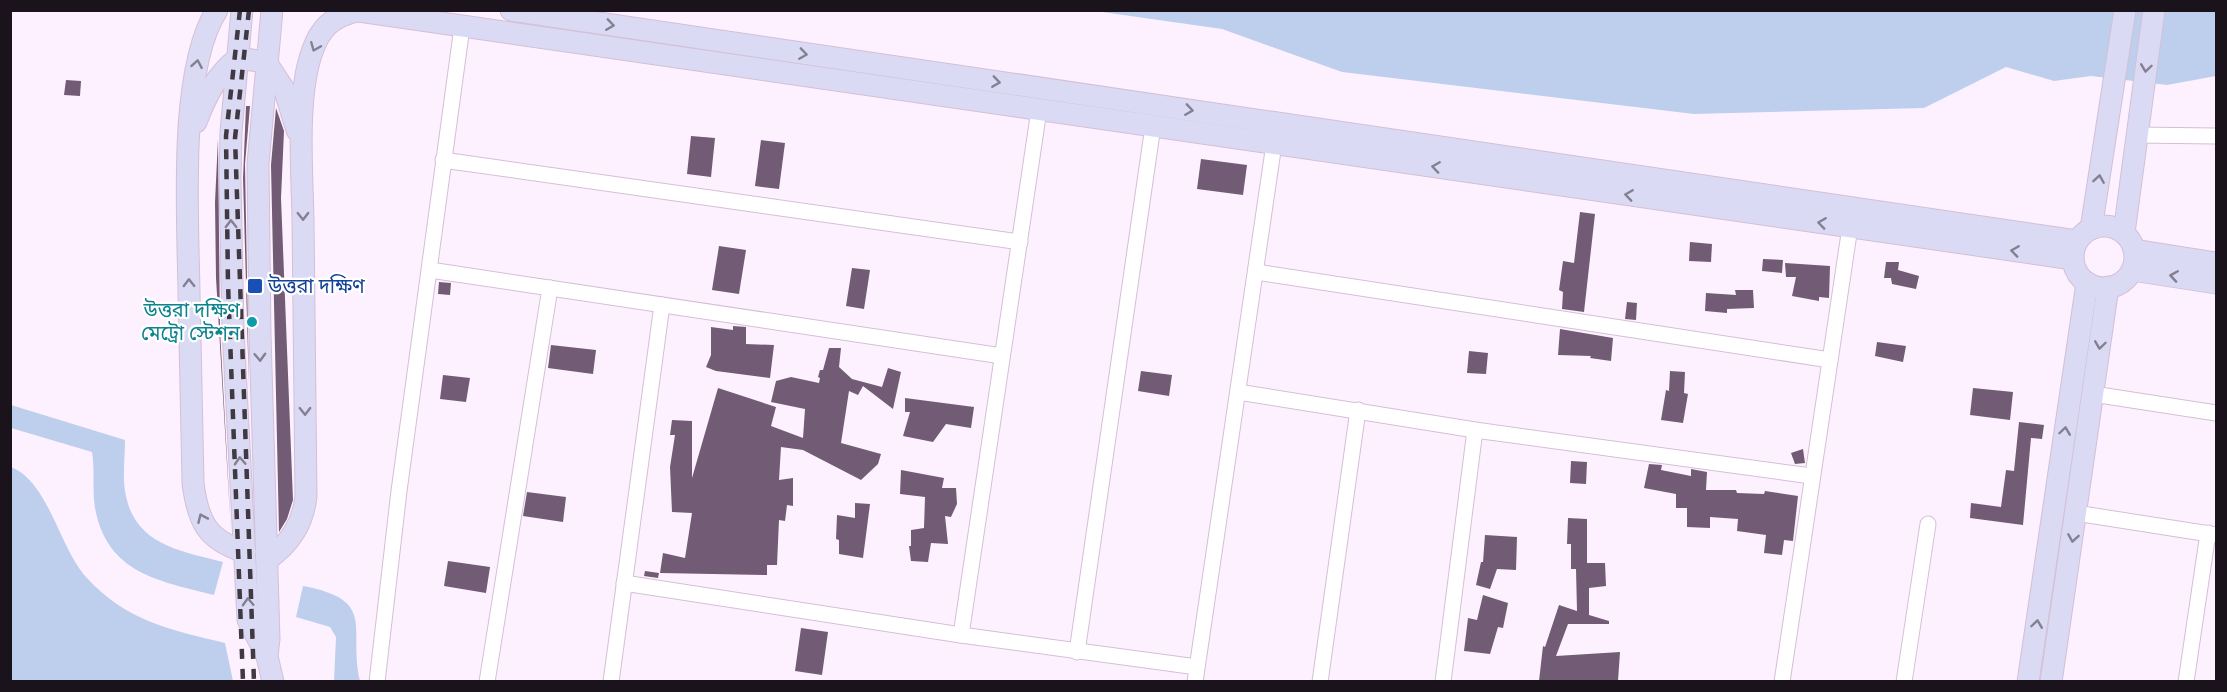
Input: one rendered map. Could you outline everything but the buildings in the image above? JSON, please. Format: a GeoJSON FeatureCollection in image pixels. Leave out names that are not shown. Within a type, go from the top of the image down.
{"type":"FeatureCollection","features":[{"type":"Feature","properties":{"kind":"street"},"geometry":{"type":"LineString","coordinates":[[218,10],[203,37],[197,58],[189,143],[189,264],[195,501],[209,534],[220,543],[245,552]]}},
{"type":"Feature","properties":{"kind":"street"},"geometry":{"type":"LineString","coordinates":[[242,10],[230,178],[233,329],[248,620],[267,656],[273,681]]}},
{"type":"Feature","properties":{"kind":"street"},"geometry":{"type":"LineString","coordinates":[[267,656],[270,639],[258,164],[272,10]]}},
{"type":"Feature","properties":{"kind":"street"},"geometry":{"type":"LineString","coordinates":[[511,10],[2080,243]]}},
{"type":"Feature","properties":{"kind":"street"},"geometry":{"type":"LineString","coordinates":[[2125,10],[2107,130],[2080,243],[2080,277],[2087,283],[2108,287],[2118,284],[2130,251],[2136,135],[2154,10]]}},
{"type":"Feature","properties":{"kind":"street"},"geometry":{"type":"LineString","coordinates":[[267,560],[287,544],[303,516],[306,496],[302,158],[306,85],[312,51],[321,32],[331,21],[354,11],[1850,227],[2080,243],[2108,226],[2130,251],[2217,283]]}},
{"type":"Feature","properties":{"kind":"street"},"geometry":{"type":"LineString","coordinates":[[377,681],[398,500],[462,27]]}},
{"type":"Feature","properties":{"kind":"street"},"geometry":{"type":"LineString","coordinates":[[189,143],[211,87],[225,69],[238,58],[266,62],[278,79],[291,105],[302,158]]}},
{"type":"Feature","properties":{"kind":"street"},"geometry":{"type":"LineString","coordinates":[[961,635],[1039,110]]}},
{"type":"Feature","properties":{"kind":"street"},"geometry":{"type":"LineString","coordinates":[[1077,652],[1153,126]]}},
{"type":"Feature","properties":{"kind":"street"},"geometry":{"type":"LineString","coordinates":[[2136,135],[2217,136]]}},
{"type":"Feature","properties":{"kind":"street"},"geometry":{"type":"LineString","coordinates":[[624,583],[1077,652],[1196,674],[1274,144]]}},
{"type":"Feature","properties":{"kind":"street"},"geometry":{"type":"LineString","coordinates":[[443,160],[1020,242]]}},
{"type":"Feature","properties":{"kind":"street"},"geometry":{"type":"LineString","coordinates":[[1782,681],[1850,227]]}},
{"type":"Feature","properties":{"kind":"street"},"geometry":{"type":"LineString","coordinates":[[2130,251],[2217,263]]}},
{"type":"Feature","properties":{"kind":"street"},"geometry":{"type":"LineString","coordinates":[[430,270],[1002,356]]}},
{"type":"Feature","properties":{"kind":"street"},"geometry":{"type":"LineString","coordinates":[[1256,272],[1830,360]]}},
{"type":"Feature","properties":{"kind":"street"},"geometry":{"type":"LineString","coordinates":[[2028,681],[2087,283]]}},
{"type":"Feature","properties":{"kind":"street"},"geometry":{"type":"LineString","coordinates":[[2051,681],[2108,287]]}},
{"type":"Feature","properties":{"kind":"street"},"geometry":{"type":"LineString","coordinates":[[487,681],[550,288]]}},
{"type":"Feature","properties":{"kind":"street"},"geometry":{"type":"LineString","coordinates":[[611,681],[663,305]]}},
{"type":"Feature","properties":{"kind":"street"},"geometry":{"type":"LineString","coordinates":[[1238,392],[1475,430],[1811,476]]}},
{"type":"Feature","properties":{"kind":"street"},"geometry":{"type":"LineString","coordinates":[[2092,394],[2217,413]]}},
{"type":"Feature","properties":{"kind":"street"},"geometry":{"type":"LineString","coordinates":[[1320,681],[1358,410]]}},
{"type":"Feature","properties":{"kind":"street"},"geometry":{"type":"LineString","coordinates":[[1443,681],[1475,430]]}},
{"type":"Feature","properties":{"kind":"street"},"geometry":{"type":"LineString","coordinates":[[2076,513],[2212,534],[2186,681]]}},
{"type":"Feature","properties":{"kind":"street"},"geometry":{"type":"LineString","coordinates":[[1904,681],[1928,525]]}},
{"type":"Feature","properties":{"kind":"water"},"geometry":{"type":"Polygon","coordinates":[[[1095,11],[2216,11],[2216,76],[2167,85],[2091,76],[2054,81],[2006,67],[1924,108],[1694,114],[1342,72],[1222,29],[1095,11]]]}},
{"type":"Feature","properties":{"kind":"water"},"geometry":{"type":"Polygon","coordinates":[[[11,405],[125,440],[124,483],[131,512],[150,536],[162,543],[223,562],[214,595],[156,579],[124,561],[111,547],[101,530],[94,501],[92,452],[11,428],[11,405]]]}},
{"type":"Feature","properties":{"kind":"water"},"geometry":{"type":"Polygon","coordinates":[[[11,467],[35,486],[77,565],[102,593],[150,622],[225,643],[233,681],[11,681],[11,467]]]}},
{"type":"Feature","properties":{"kind":"water"},"geometry":{"type":"Polygon","coordinates":[[[303,586],[342,599],[351,608],[355,619],[360,681],[334,681],[336,637],[330,627],[296,617],[303,586]]]}},
{"type":"Feature","properties":{"kind":"railway"},"geometry":{"type":"LineString","coordinates":[[240,10],[226,136],[228,284],[243,682]]}},
{"type":"Feature","properties":{"kind":"railway"},"geometry":{"type":"LineString","coordinates":[[249,10],[235,138],[254,682]]}},
{"type":"Feature","properties":{"kind":"place","name":"উত্তরা দক্ষিণ"},"geometry":{"type":"Point","coordinates":[255,286]}},
{"type":"Feature","properties":{"kind":"place","name":"উত্তরা দক্ষিণ মেট্রো স্টেশন"},"geometry":{"type":"Point","coordinates":[252,322]}}]}
